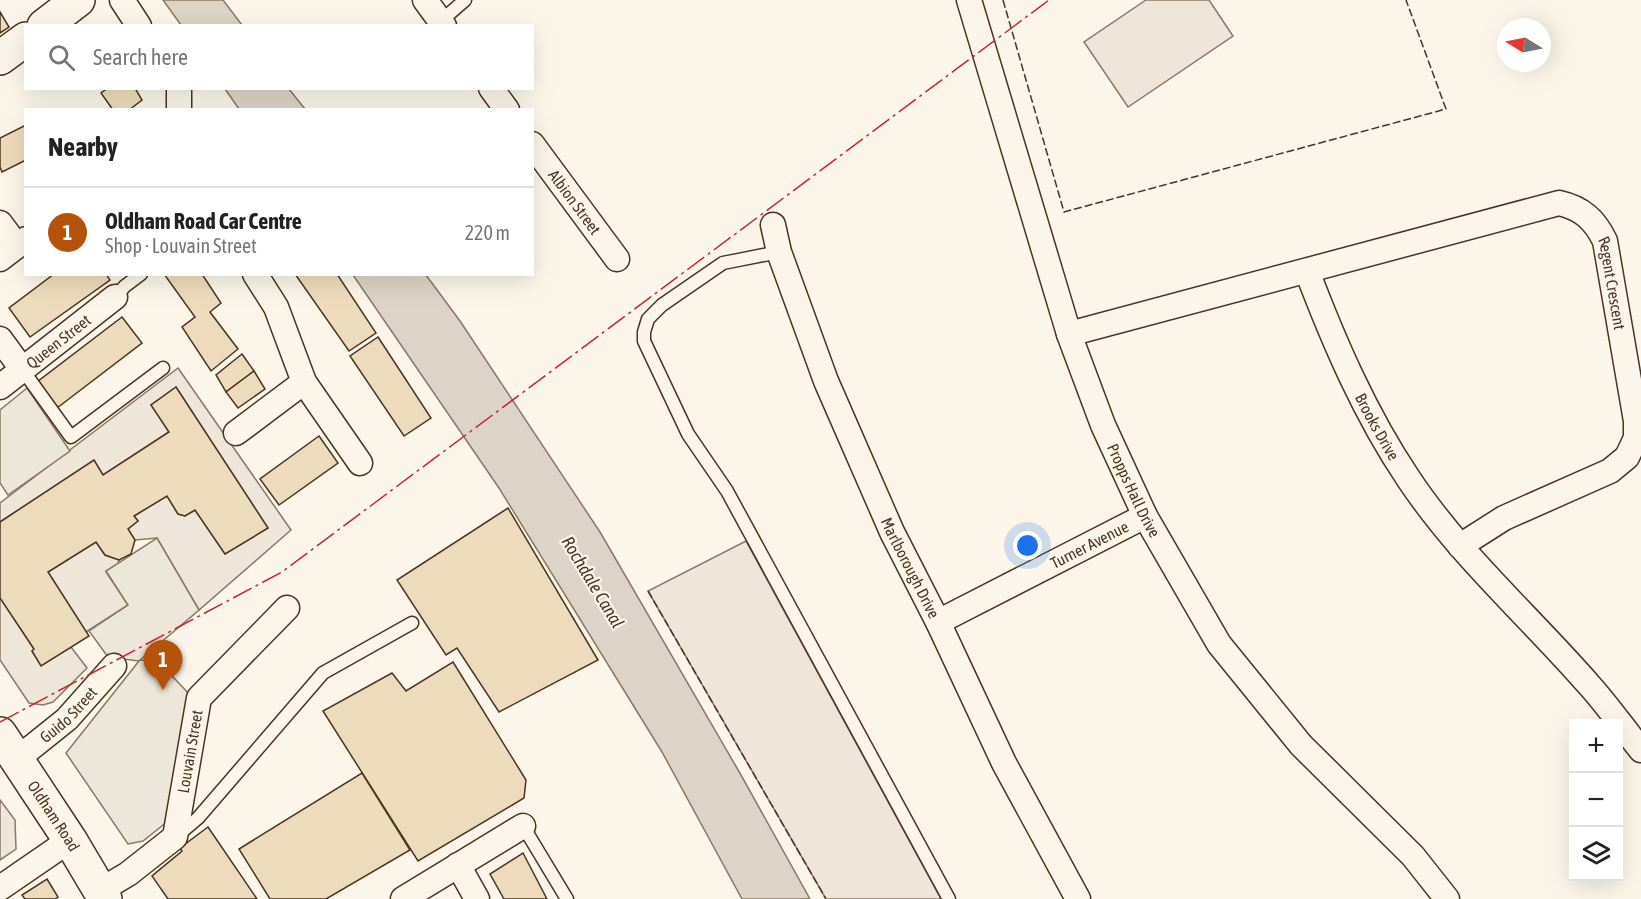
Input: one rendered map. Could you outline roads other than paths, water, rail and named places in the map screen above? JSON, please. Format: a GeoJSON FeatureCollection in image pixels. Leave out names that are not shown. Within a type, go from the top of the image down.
{"type":"FeatureCollection","features":[{"type":"Feature","properties":{"kind":"main road"},"geometry":{"type":"LineString","coordinates":[[47,24],[78,0]]}},
{"type":"Feature","properties":{"kind":"main road"},"geometry":{"type":"LineString","coordinates":[[0,58],[24,40]]}},
{"type":"Feature","properties":{"kind":"main road","name":"Oldham Road"},"geometry":{"type":"LineString","coordinates":[[8,746],[103,894]]}},
{"type":"Feature","properties":{"kind":"street"},"geometry":{"type":"LineString","coordinates":[[122,0],[138,24]]}},
{"type":"Feature","properties":{"kind":"street"},"geometry":{"type":"LineString","coordinates":[[425,0],[442,23]]}},
{"type":"Feature","properties":{"kind":"street","name":"Propps Hall Drive"},"geometry":{"type":"LineString","coordinates":[[969,0],[1069,334],[1103,425],[1145,516],[1219,644],[1301,744],[1413,856],[1447,899]]}},
{"type":"Feature","properties":{"kind":"street"},"geometry":{"type":"LineString","coordinates":[[179,90],[179,108]]}},
{"type":"Feature","properties":{"kind":"street"},"geometry":{"type":"LineString","coordinates":[[492,90],[506,108]]}},
{"type":"Feature","properties":{"kind":"street","name":"Albion Street"},"geometry":{"type":"LineString","coordinates":[[534,147],[618,259]]}},
{"type":"Feature","properties":{"kind":"street","name":"Regent Crescent"},"geometry":{"type":"LineString","coordinates":[[1307,270],[1559,203],[1573,206],[1598,226],[1605,241],[1636,421],[1636,438],[1627,457],[1610,471],[1504,518],[1460,546]]}},
{"type":"Feature","properties":{"kind":"street"},"geometry":{"type":"LineString","coordinates":[[0,223],[14,248]]}},
{"type":"Feature","properties":{"kind":"street","name":"Marlborough Drive"},"geometry":{"type":"LineString","coordinates":[[773,225],[779,252],[826,381],[892,532],[938,622],[1004,763],[1078,899]]}},
{"type":"Feature","properties":{"kind":"street"},"geometry":{"type":"LineString","coordinates":[[1069,334],[1307,270]]}},
{"type":"Feature","properties":{"kind":"street","name":"Brooks Drive"},"geometry":{"type":"LineString","coordinates":[[1307,270],[1329,330],[1367,408],[1408,478],[1460,546],[1591,687],[1641,750]]}},
{"type":"Feature","properties":{"kind":"street"},"geometry":{"type":"LineString","coordinates":[[256,276],[276,307],[304,382],[360,464]]}},
{"type":"Feature","properties":{"kind":"street","name":"Queen Street"},"geometry":{"type":"LineString","coordinates":[[0,387],[115,297]]}},
{"type":"Feature","properties":{"kind":"street"},"geometry":{"type":"LineString","coordinates":[[0,339],[22,369]]}},
{"type":"Feature","properties":{"kind":"street"},"geometry":{"type":"LineString","coordinates":[[236,434],[304,382]]}},
{"type":"Feature","properties":{"kind":"street","name":"Turner Avenue"},"geometry":{"type":"LineString","coordinates":[[938,622],[1145,516]]}},
{"type":"Feature","properties":{"kind":"street","name":"Louvain Street"},"geometry":{"type":"LineString","coordinates":[[175,837],[199,698],[287,608]]}},
{"type":"Feature","properties":{"kind":"street","name":"Guido Street"},"geometry":{"type":"LineString","coordinates":[[8,746],[67,719],[114,666]]}},
{"type":"Feature","properties":{"kind":"street"},"geometry":{"type":"LineString","coordinates":[[403,899],[523,826]]}},
{"type":"Feature","properties":{"kind":"street"},"geometry":{"type":"LineString","coordinates":[[103,894],[175,837]]}},
{"type":"Feature","properties":{"kind":"street"},"geometry":{"type":"LineString","coordinates":[[0,888],[70,840]]}},
{"type":"Feature","properties":{"kind":"street"},"geometry":{"type":"LineString","coordinates":[[458,865],[477,899]]}},
{"type":"Feature","properties":{"kind":"lane"},"geometry":{"type":"LineString","coordinates":[[442,23],[465,0]]}},
{"type":"Feature","properties":{"kind":"lane"},"geometry":{"type":"LineString","coordinates":[[779,252],[723,263],[662,305],[648,319],[644,341],[688,434],[727,491],[949,899]]}},
{"type":"Feature","properties":{"kind":"lane"},"geometry":{"type":"LineString","coordinates":[[115,297],[138,276]]}},
{"type":"Feature","properties":{"kind":"lane"},"geometry":{"type":"LineString","coordinates":[[22,369],[71,437],[163,368]]}},
{"type":"Feature","properties":{"kind":"lane"},"geometry":{"type":"LineString","coordinates":[[175,837],[198,818],[323,673],[412,623]]}},
{"type":"Feature","properties":{"kind":"lane"},"geometry":{"type":"LineString","coordinates":[[523,826],[567,899]]}},
{"type":"Feature","properties":{"kind":"water"},"geometry":{"type":"Polygon","coordinates":[[[163,0],[223,0],[241,24],[180,24],[163,0]]]}},
{"type":"Feature","properties":{"kind":"water"},"geometry":{"type":"Polygon","coordinates":[[[226,90],[290,90],[304,108],[238,108],[226,90]]]}},
{"type":"Feature","properties":{"kind":"water","name":"Rochdale Canal"},"geometry":{"type":"Polygon","coordinates":[[[354,276],[427,276],[460,321],[600,532],[810,899],[742,899],[662,752],[499,488],[354,276]]]}},
{"type":"Feature","properties":{"kind":"place","name":"Oldham Road Car Centre"},"geometry":{"type":"Point","coordinates":[163,690]}}]}
